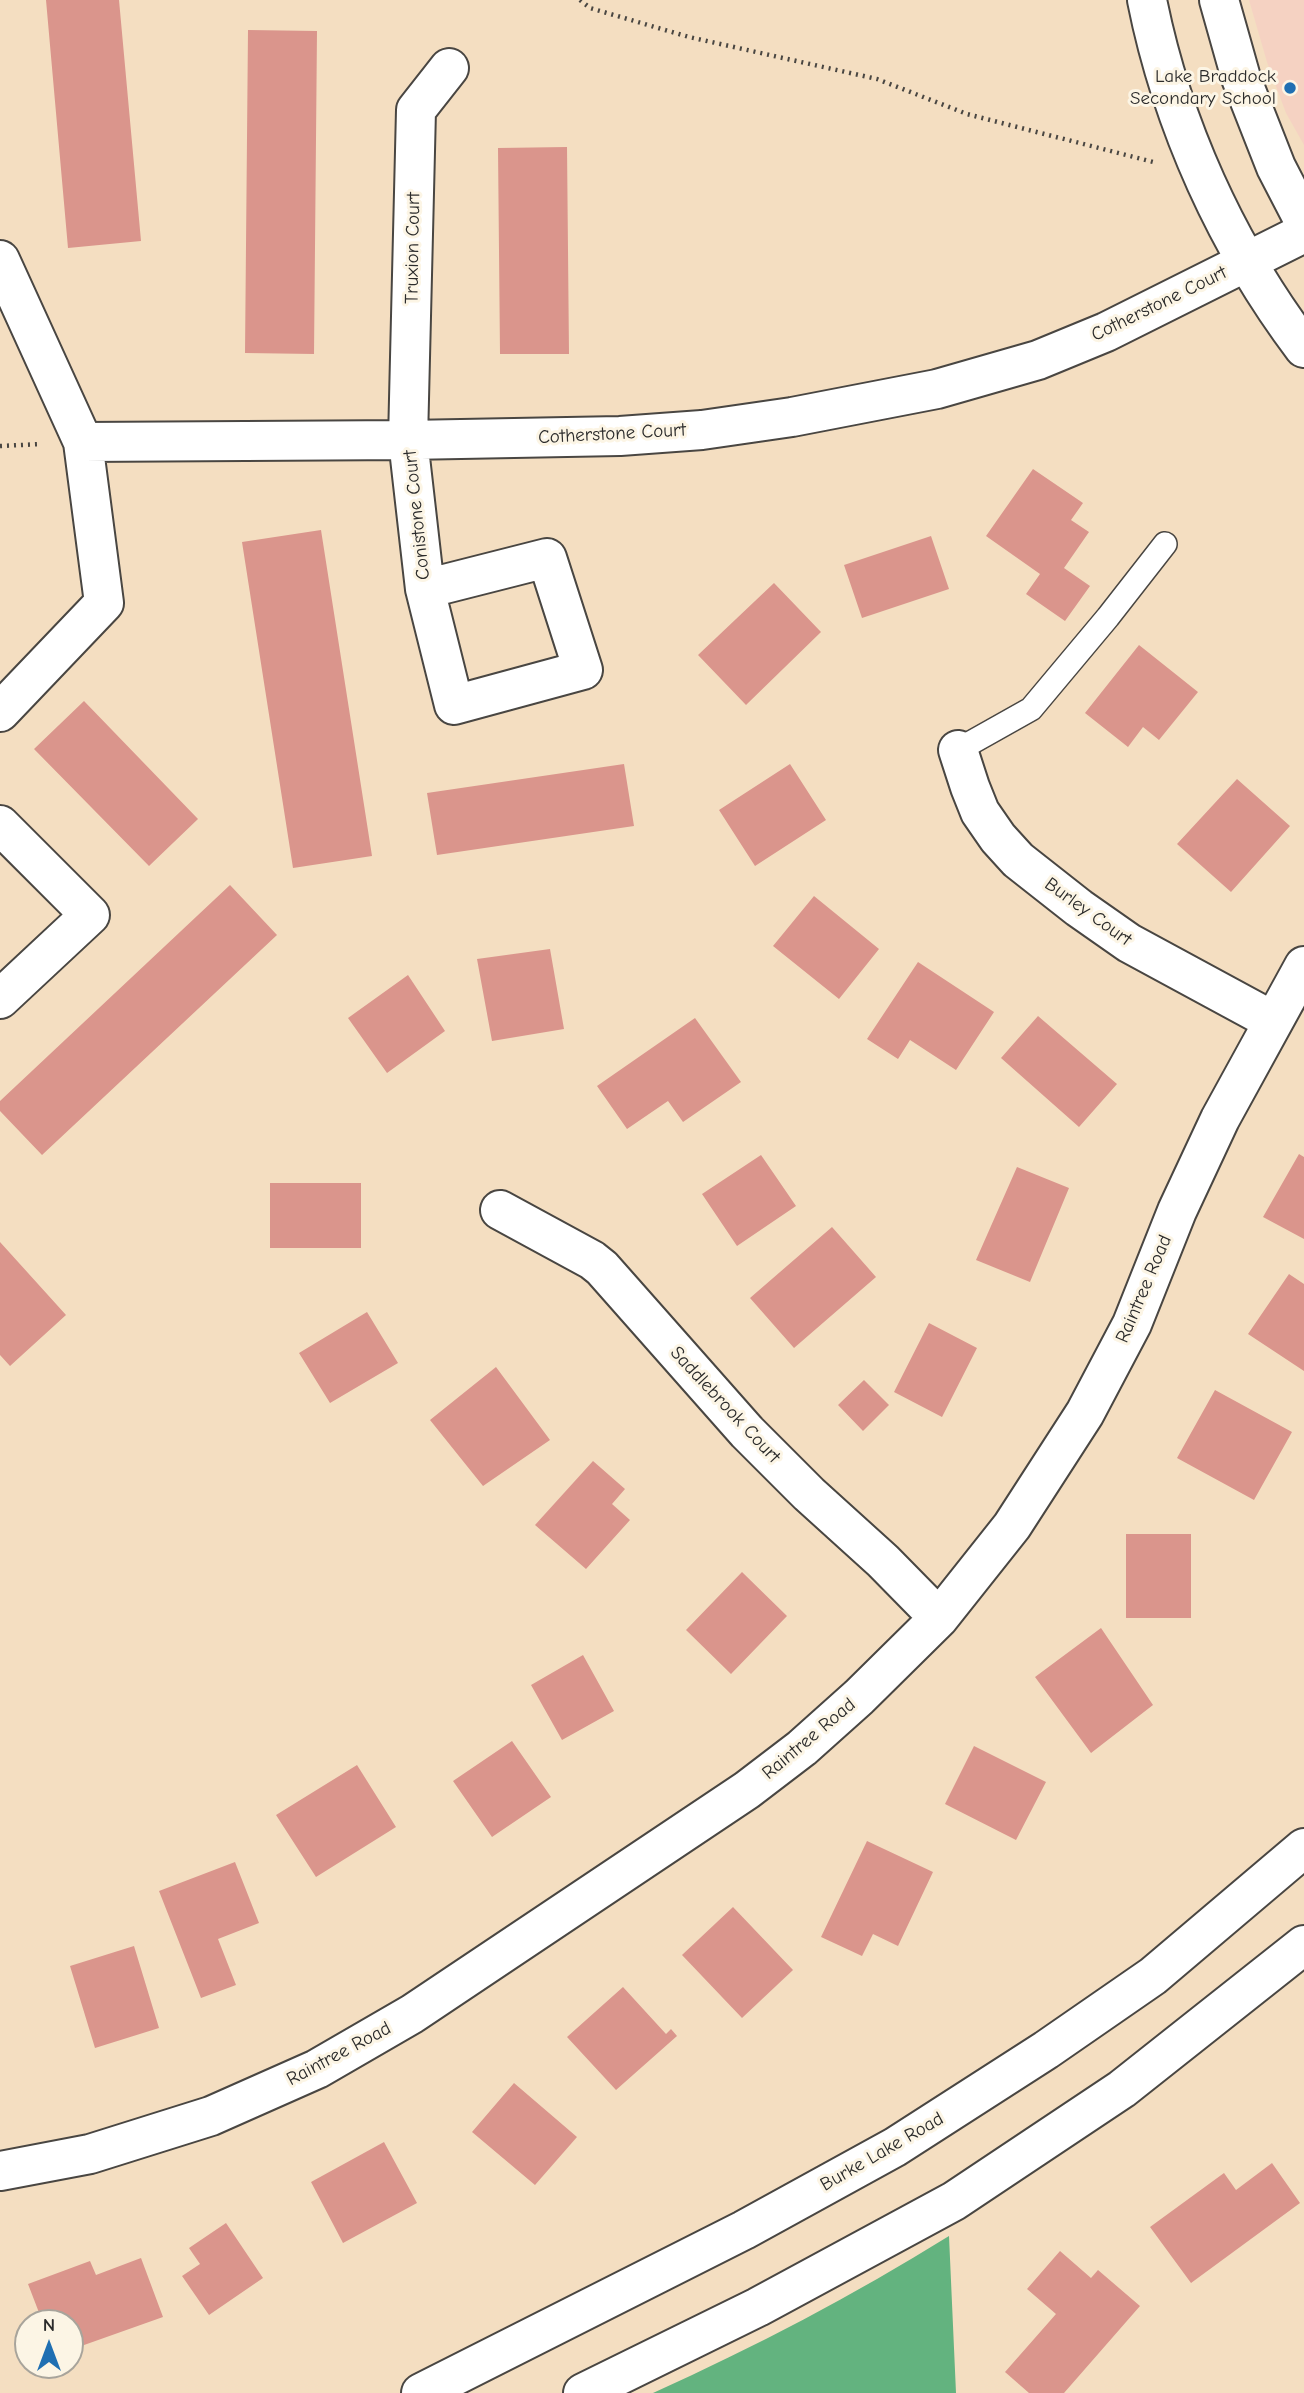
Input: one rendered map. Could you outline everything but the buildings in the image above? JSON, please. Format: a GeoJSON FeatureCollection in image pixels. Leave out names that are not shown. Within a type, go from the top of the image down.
{"type":"FeatureCollection","features":[{"type":"Feature","properties":{"kind":"street"},"geometry":{"type":"LineString","coordinates":[[1147,0],[1174,100],[1212,196],[1246,262],[1304,348]]}},
{"type":"Feature","properties":{"kind":"street"},"geometry":{"type":"LineString","coordinates":[[1219,0],[1241,78],[1276,167],[1304,221]]}},
{"type":"Feature","properties":{"kind":"street","name":"Truxion Court"},"geometry":{"type":"LineString","coordinates":[[408,440],[415,110],[449,68]]}},
{"type":"Feature","properties":{"kind":"street","name":"Cotherstone Court"},"geometry":{"type":"LineString","coordinates":[[83,442],[620,436],[702,430],[792,417],[937,389],[1038,359],[1106,332],[1304,233]]}},
{"type":"Feature","properties":{"kind":"street"},"geometry":{"type":"LineString","coordinates":[[0,260],[83,442],[104,603],[0,712]]}},
{"type":"Feature","properties":{"kind":"street","name":"Conistone Court"},"geometry":{"type":"LineString","coordinates":[[408,440],[425,589],[454,705],[583,670],[547,558],[425,589]]}},
{"type":"Feature","properties":{"kind":"street","name":"Burley Court"},"geometry":{"type":"LineString","coordinates":[[958,750],[980,812],[1018,860],[1129,943],[1273,1021]]}},
{"type":"Feature","properties":{"kind":"street"},"geometry":{"type":"LineString","coordinates":[[0,825],[90,915],[0,999]]}},
{"type":"Feature","properties":{"kind":"street","name":"Raintree Road"},"geometry":{"type":"LineString","coordinates":[[0,2171],[90,2154],[211,2116],[317,2069],[412,2014],[747,1790],[802,1748],[859,1697],[939,1618],[1012,1526],[1085,1413],[1132,1324],[1177,1212],[1220,1119],[1304,966]]}},
{"type":"Feature","properties":{"kind":"street","name":"Saddlebrook Court"},"geometry":{"type":"LineString","coordinates":[[500,1210],[602,1268],[747,1432],[809,1494],[883,1560],[939,1618]]}},
{"type":"Feature","properties":{"kind":"street","name":"Burke Lake Road"},"geometry":{"type":"LineString","coordinates":[[421,2393],[744,2230],[895,2147],[1046,2050],[1153,1976],[1304,1848]]}},
{"type":"Feature","properties":{"kind":"street"},"geometry":{"type":"LineString","coordinates":[[583,2393],[758,2307],[954,2201],[1122,2089],[1304,1945]]}},
{"type":"Feature","properties":{"kind":"lane"},"geometry":{"type":"LineString","coordinates":[[958,750],[1031,709],[1165,544]]}},
{"type":"Feature","properties":{"kind":"path"},"geometry":{"type":"LineString","coordinates":[[580,0],[590,8],[689,37],[877,79],[967,114],[1137,158],[1164,164],[1195,154]]}},
{"type":"Feature","properties":{"kind":"shaded area","name":"Lake Braddock Secondary School"},"geometry":{"type":"Polygon","coordinates":[[[1249,0],[1304,0],[1304,145],[1286,113],[1267,62],[1249,0]]]}},
{"type":"Feature","properties":{"kind":"green space"},"geometry":{"type":"Polygon","coordinates":[[[949,2236],[956,2393],[653,2393],[804,2319],[949,2236]]]}},
{"type":"Feature","properties":{"kind":"place","name":"Lake Braddock Secondary School"},"geometry":{"type":"Point","coordinates":[1290,88]}}]}
